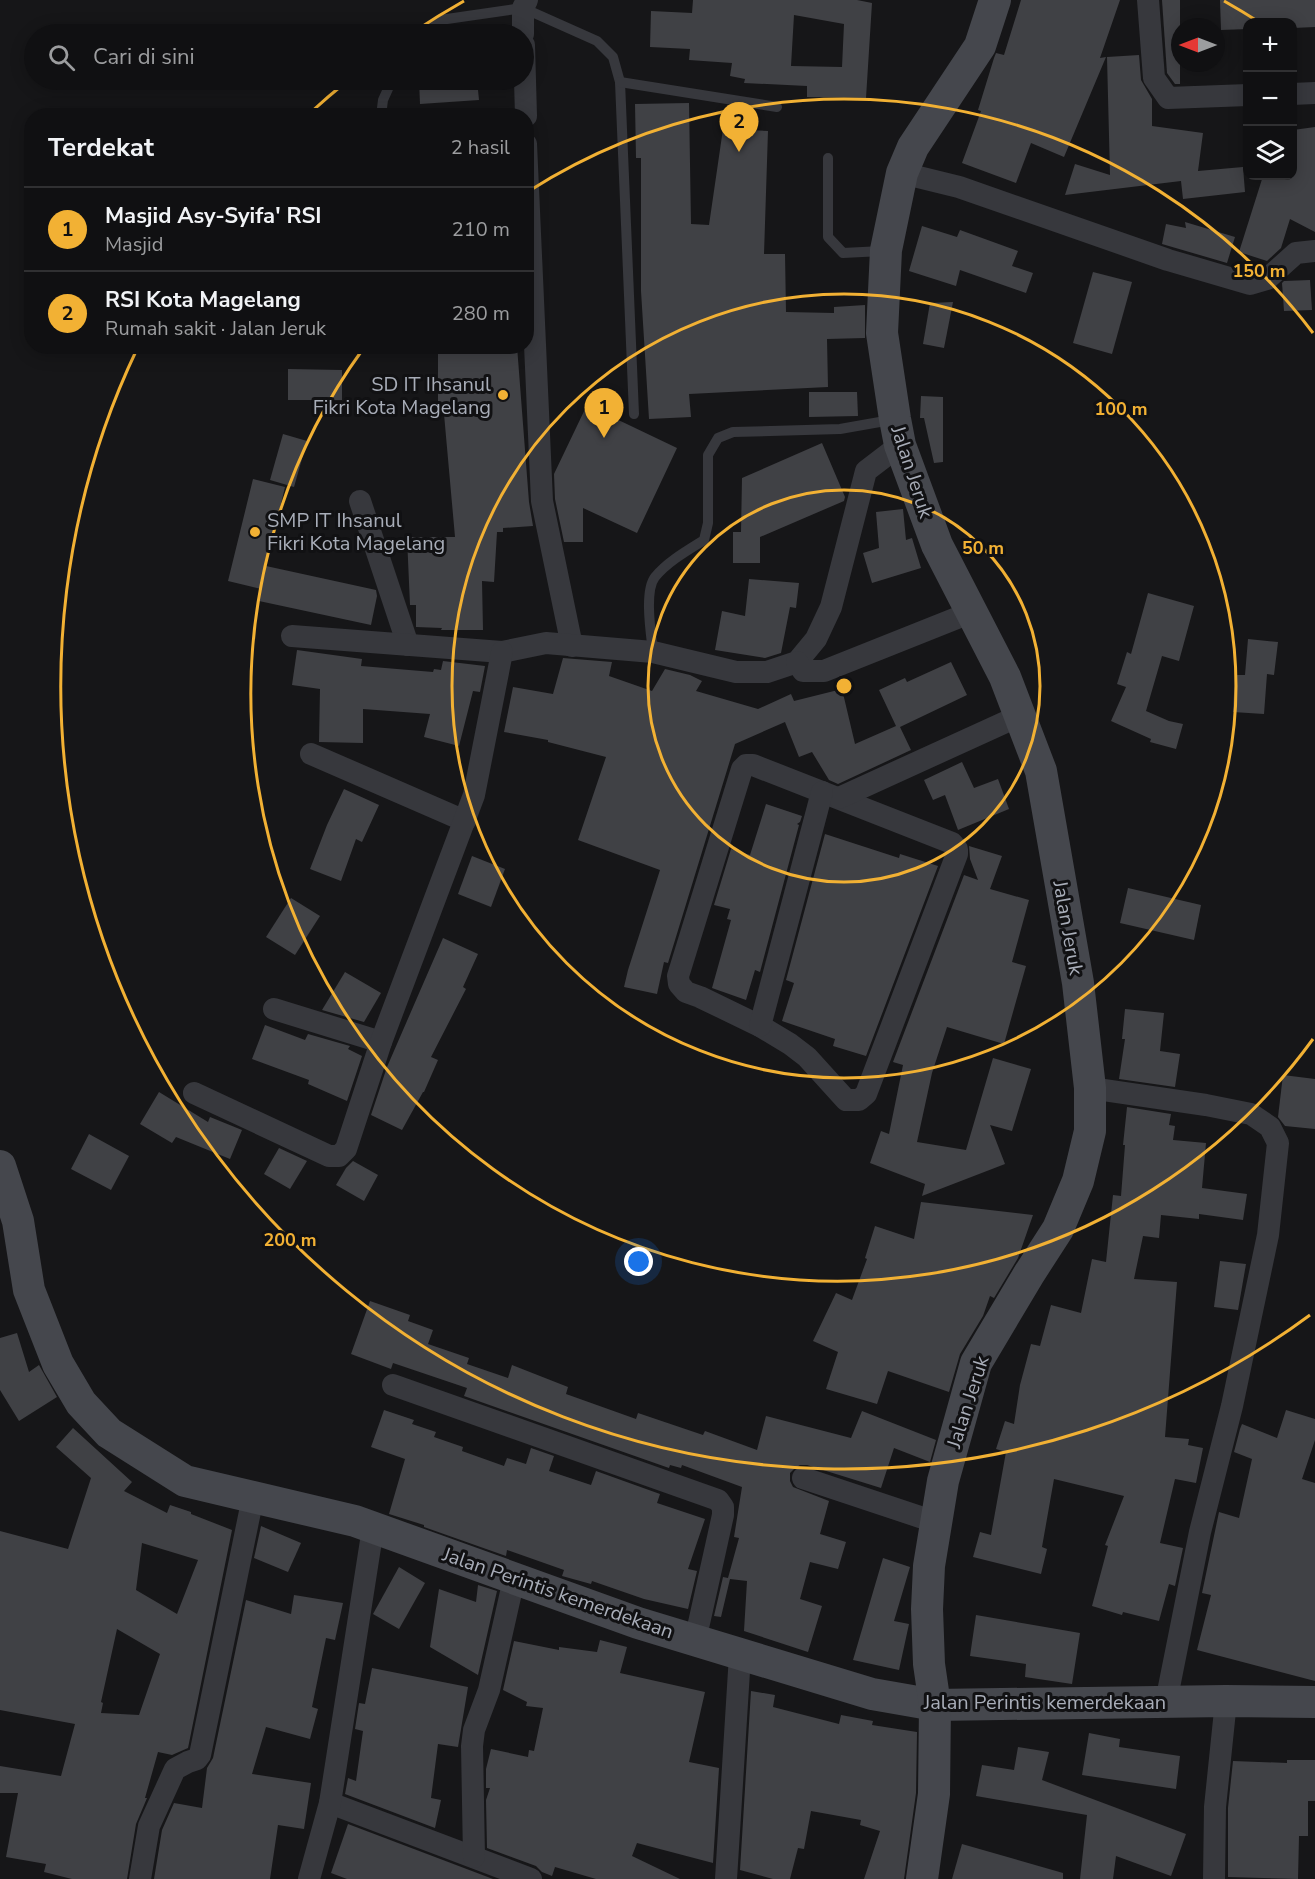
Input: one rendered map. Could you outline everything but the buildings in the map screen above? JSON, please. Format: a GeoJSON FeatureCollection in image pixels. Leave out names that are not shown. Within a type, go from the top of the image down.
{"type":"FeatureCollection","features":[{"type":"Feature","properties":{"kind":"main road","name":"Jalan Jeruk"},"geometry":{"type":"LineString","coordinates":[[922,1879],[934,1794],[935,1705],[929,1664],[927,1609],[929,1566],[943,1481],[976,1364],[1058,1229],[1078,1182],[1089,1131],[1089,1088],[1078,983],[1041,771],[1005,677],[937,545],[897,432],[882,333],[886,250],[902,173],[913,147],[980,46],[995,0]]}},
{"type":"Feature","properties":{"kind":"main road","name":"Jalan Perintis kemerdekaan"},"geometry":{"type":"LineString","coordinates":[[0,1166],[18,1221],[29,1290],[58,1364],[81,1403],[109,1433],[185,1481],[355,1521],[638,1623],[872,1694],[935,1705],[1315,1702]]}},
{"type":"Feature","properties":{"kind":"street"},"geometry":{"type":"LineString","coordinates":[[1148,0],[1154,78],[1168,98],[1243,95]]}},
{"type":"Feature","properties":{"kind":"street"},"geometry":{"type":"LineString","coordinates":[[524,24],[525,4]]}},
{"type":"Feature","properties":{"kind":"street"},"geometry":{"type":"LineString","coordinates":[[525,90],[526,108]]}},
{"type":"Feature","properties":{"kind":"street"},"geometry":{"type":"LineString","coordinates":[[1297,94],[1315,93]]}},
{"type":"Feature","properties":{"kind":"street"},"geometry":{"type":"LineString","coordinates":[[902,173],[959,187],[1168,260],[1250,284],[1267,279],[1296,253],[1315,251]]}},
{"type":"Feature","properties":{"kind":"street"},"geometry":{"type":"LineString","coordinates":[[534,353],[542,501],[572,646]]}},
{"type":"Feature","properties":{"kind":"street"},"geometry":{"type":"LineString","coordinates":[[292,636],[502,652],[546,643],[653,652],[736,672],[767,672],[797,662],[816,639],[831,608],[867,471],[897,432]]}},
{"type":"Feature","properties":{"kind":"street"},"geometry":{"type":"LineString","coordinates":[[360,501],[408,645]]}},
{"type":"Feature","properties":{"kind":"street"},"geometry":{"type":"LineString","coordinates":[[797,662],[803,671],[824,671],[972,612]]}},
{"type":"Feature","properties":{"kind":"street"},"geometry":{"type":"LineString","coordinates":[[194,1093],[329,1156],[339,1156],[346,1149],[381,1042],[474,795],[502,652]]}},
{"type":"Feature","properties":{"kind":"street"},"geometry":{"type":"LineString","coordinates":[[831,795],[1021,715]]}},
{"type":"Feature","properties":{"kind":"street"},"geometry":{"type":"LineString","coordinates":[[311,754],[465,821]]}},
{"type":"Feature","properties":{"kind":"street"},"geometry":{"type":"LineString","coordinates":[[746,765],[753,765],[952,843],[957,849],[957,854],[867,1094],[859,1100],[846,1100],[807,1058],[790,1044],[760,1026],[686,992],[678,976],[742,769],[746,765]]}},
{"type":"Feature","properties":{"kind":"street"},"geometry":{"type":"LineString","coordinates":[[760,1026],[831,795]]}},
{"type":"Feature","properties":{"kind":"street"},"geometry":{"type":"LineString","coordinates":[[274,1009],[381,1042]]}},
{"type":"Feature","properties":{"kind":"street"},"geometry":{"type":"LineString","coordinates":[[1089,1088],[1251,1114],[1270,1127],[1278,1143],[1268,1235],[1232,1406],[1200,1532],[1166,1702]]}},
{"type":"Feature","properties":{"kind":"street"},"geometry":{"type":"LineString","coordinates":[[393,1386],[718,1500],[723,1507],[723,1515],[695,1641]]}},
{"type":"Feature","properties":{"kind":"street"},"geometry":{"type":"LineString","coordinates":[[803,1478],[935,1522]]}},
{"type":"Feature","properties":{"kind":"street"},"geometry":{"type":"LineString","coordinates":[[140,1879],[149,1826],[175,1769],[197,1759],[200,1755],[253,1497]]}},
{"type":"Feature","properties":{"kind":"street"},"geometry":{"type":"LineString","coordinates":[[309,1879],[330,1803],[373,1528]]}},
{"type":"Feature","properties":{"kind":"street"},"geometry":{"type":"LineString","coordinates":[[474,1857],[472,1746],[474,1730],[489,1690],[514,1579]]}},
{"type":"Feature","properties":{"kind":"street"},"geometry":{"type":"LineString","coordinates":[[726,1879],[741,1655]]}},
{"type":"Feature","properties":{"kind":"street"},"geometry":{"type":"LineString","coordinates":[[1214,1879],[1215,1807],[1226,1701]]}},
{"type":"Feature","properties":{"kind":"street"},"geometry":{"type":"LineString","coordinates":[[330,1803],[531,1879]]}},
{"type":"Feature","properties":{"kind":"lane"},"geometry":{"type":"LineString","coordinates":[[435,24],[440,20],[525,4],[597,41],[613,57],[620,82],[634,414]]}},
{"type":"Feature","properties":{"kind":"lane"},"geometry":{"type":"LineString","coordinates":[[620,82],[777,107]]}},
{"type":"Feature","properties":{"kind":"lane"},"geometry":{"type":"LineString","coordinates":[[382,108],[388,90]]}},
{"type":"Feature","properties":{"kind":"lane"},"geometry":{"type":"LineString","coordinates":[[828,158],[828,237],[843,253],[886,250]]}},
{"type":"Feature","properties":{"kind":"lane"},"geometry":{"type":"LineString","coordinates":[[653,652],[650,596],[653,578],[683,553],[704,540],[708,523],[708,455],[718,438],[733,432],[840,429],[897,432]]}},
{"type":"Feature","properties":{"kind":"place","name":"RSI Kota Magelang"},"geometry":{"type":"Point","coordinates":[739,152]}},
{"type":"Feature","properties":{"kind":"place","name":"SD IT Ihsanul Fikri Kota Magelang"},"geometry":{"type":"Point","coordinates":[503,395]}},
{"type":"Feature","properties":{"kind":"place","name":"Masjid Asy-Syifa' RSI"},"geometry":{"type":"Point","coordinates":[604,438]}},
{"type":"Feature","properties":{"kind":"place","name":"SMP IT Ihsanul Fikri Kota Magelang"},"geometry":{"type":"Point","coordinates":[255,532]}}]}
